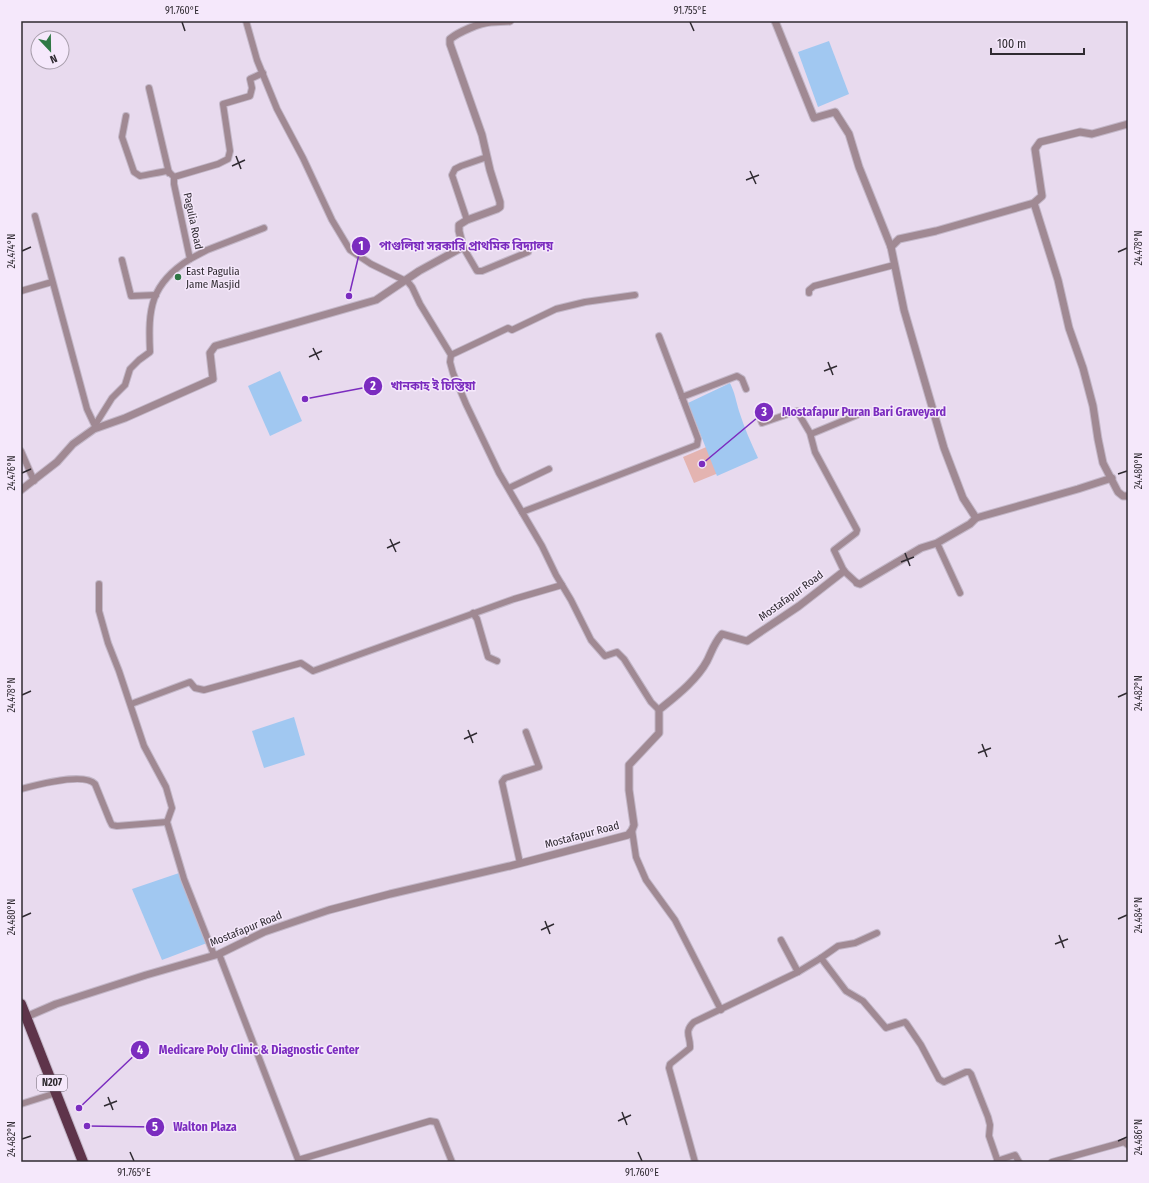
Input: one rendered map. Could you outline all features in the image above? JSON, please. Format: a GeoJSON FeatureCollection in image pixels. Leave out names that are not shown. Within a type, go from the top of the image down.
{"type":"FeatureCollection","features":[{"type":"Feature","properties":{"kind":"highway","name":"N207"},"geometry":{"type":"LineString","coordinates":[[21,1004],[83,1162]]}},
{"type":"Feature","properties":{"kind":"street"},"geometry":{"type":"LineString","coordinates":[[246,21],[263,73],[277,109],[303,158],[332,220],[350,250],[371,264],[405,281],[412,287],[451,355],[450,362],[453,372],[471,416],[499,473],[509,488],[517,506],[522,512],[571,600],[590,640],[605,656],[617,652],[624,659],[651,702],[659,710]]}},
{"type":"Feature","properties":{"kind":"street"},"geometry":{"type":"LineString","coordinates":[[510,21],[482,22],[454,35],[450,39],[452,51],[482,135],[500,202],[500,207],[467,220],[459,225],[459,232],[463,247],[477,271],[482,271],[528,252]]}},
{"type":"Feature","properties":{"kind":"street"},"geometry":{"type":"LineString","coordinates":[[775,21],[814,118],[835,112],[849,134],[859,167],[891,247],[904,310],[944,448],[963,498],[976,518]]}},
{"type":"Feature","properties":{"kind":"street"},"geometry":{"type":"LineString","coordinates":[[126,116],[122,137],[134,172],[140,176],[168,171],[172,175],[228,159],[230,151],[223,104],[250,96],[252,88],[250,79],[263,73]]}},
{"type":"Feature","properties":{"kind":"street","name":"Pagulia Road"},"geometry":{"type":"LineString","coordinates":[[94,428],[112,398],[125,385],[130,369],[150,352],[150,316],[153,299],[168,275],[190,259],[172,175],[149,88]]}},
{"type":"Feature","properties":{"kind":"street"},"geometry":{"type":"LineString","coordinates":[[891,247],[899,240],[936,232],[1034,203],[1042,196],[1035,149],[1040,142],[1080,132],[1092,134],[1128,124]]}},
{"type":"Feature","properties":{"kind":"street"},"geometry":{"type":"LineString","coordinates":[[467,220],[452,175],[455,169],[487,157]]}},
{"type":"Feature","properties":{"kind":"street"},"geometry":{"type":"LineString","coordinates":[[1034,203],[1058,280],[1069,328],[1093,406],[1103,463],[1118,492],[1123,496],[1128,496]]}},
{"type":"Feature","properties":{"kind":"street"},"geometry":{"type":"LineString","coordinates":[[35,216],[87,409],[94,428]]}},
{"type":"Feature","properties":{"kind":"street"},"geometry":{"type":"LineString","coordinates":[[190,259],[207,250],[264,228]]}},
{"type":"Feature","properties":{"kind":"street"},"geometry":{"type":"LineString","coordinates":[[405,281],[419,271],[463,247]]}},
{"type":"Feature","properties":{"kind":"street"},"geometry":{"type":"LineString","coordinates":[[122,260],[131,296],[156,295]]}},
{"type":"Feature","properties":{"kind":"street"},"geometry":{"type":"LineString","coordinates":[[809,292],[809,290],[814,286],[894,265]]}},
{"type":"Feature","properties":{"kind":"street","name":"Pagulia Road"},"geometry":{"type":"LineString","coordinates":[[21,490],[57,462],[73,444],[94,428],[124,418],[213,379],[210,353],[215,346],[376,300],[405,281]]}},
{"type":"Feature","properties":{"kind":"street"},"geometry":{"type":"LineString","coordinates":[[21,291],[52,282]]}},
{"type":"Feature","properties":{"kind":"street"},"geometry":{"type":"LineString","coordinates":[[451,355],[499,331],[508,328],[512,330],[556,309],[585,302],[634,295]]}},
{"type":"Feature","properties":{"kind":"street"},"geometry":{"type":"LineString","coordinates":[[522,512],[697,445],[698,439],[659,336]]}},
{"type":"Feature","properties":{"kind":"street"},"geometry":{"type":"LineString","coordinates":[[682,397],[737,376],[742,378],[746,389]]}},
{"type":"Feature","properties":{"kind":"street"},"geometry":{"type":"LineString","coordinates":[[760,415],[762,423],[797,411],[811,434],[815,452],[857,530],[856,533],[834,550],[844,570],[857,583],[860,584],[921,548],[937,543],[970,524],[976,518],[1112,478]]}},
{"type":"Feature","properties":{"kind":"street"},"geometry":{"type":"LineString","coordinates":[[811,434],[858,416]]}},
{"type":"Feature","properties":{"kind":"street"},"geometry":{"type":"LineString","coordinates":[[21,451],[34,480]]}},
{"type":"Feature","properties":{"kind":"street"},"geometry":{"type":"LineString","coordinates":[[509,488],[549,469]]}},
{"type":"Feature","properties":{"kind":"street"},"geometry":{"type":"LineString","coordinates":[[937,543],[960,593]]}},
{"type":"Feature","properties":{"kind":"street","name":"Mostafapur Road"},"geometry":{"type":"LineString","coordinates":[[26,1017],[56,1004],[216,954],[264,932],[329,910],[628,835],[634,825],[629,790],[629,765],[659,733],[659,710],[672,700],[697,675],[707,661],[716,641],[722,634],[747,641],[799,606],[844,570]]}},
{"type":"Feature","properties":{"kind":"street"},"geometry":{"type":"LineString","coordinates":[[99,584],[99,611],[106,637],[131,704],[144,746],[166,787],[172,808],[167,822],[184,880],[216,954],[299,1161],[430,1121],[436,1122],[452,1162]]}},
{"type":"Feature","properties":{"kind":"street"},"geometry":{"type":"LineString","coordinates":[[131,704],[190,682],[195,688],[204,690],[301,663],[313,671],[473,613],[562,585]]}},
{"type":"Feature","properties":{"kind":"street"},"geometry":{"type":"LineString","coordinates":[[473,613],[477,619],[488,657],[497,661]]}},
{"type":"Feature","properties":{"kind":"street"},"geometry":{"type":"LineString","coordinates":[[520,863],[502,782],[505,778],[539,767],[526,732]]}},
{"type":"Feature","properties":{"kind":"street"},"geometry":{"type":"LineString","coordinates":[[21,789],[54,780],[92,781],[95,784],[112,824],[117,826],[167,822]]}},
{"type":"Feature","properties":{"kind":"street"},"geometry":{"type":"LineString","coordinates":[[632,830],[636,857],[646,880],[675,920],[721,1010]]}},
{"type":"Feature","properties":{"kind":"street"},"geometry":{"type":"LineString","coordinates":[[696,1162],[669,1068],[670,1064],[690,1048],[688,1031],[690,1026],[694,1022],[798,972],[838,946],[855,942],[877,933]]}},
{"type":"Feature","properties":{"kind":"street"},"geometry":{"type":"LineString","coordinates":[[781,940],[798,972]]}},
{"type":"Feature","properties":{"kind":"street"},"geometry":{"type":"LineString","coordinates":[[821,958],[846,991],[863,1001],[886,1028],[905,1022],[906,1023],[921,1045],[939,1079],[944,1082],[966,1072],[971,1074],[988,1117],[990,1125],[988,1136],[998,1161],[1014,1155],[1019,1162]]}},
{"type":"Feature","properties":{"kind":"street"},"geometry":{"type":"LineString","coordinates":[[21,1104],[56,1093]]}},
{"type":"Feature","properties":{"kind":"street"},"geometry":{"type":"LineString","coordinates":[[1052,1162],[1124,1142],[1128,1146]]}},
{"type":"Feature","properties":{"kind":"shaded area"},"geometry":{"type":"Polygon","coordinates":[[[711,445],[721,472],[694,483],[683,457],[711,445]]]}},
{"type":"Feature","properties":{"kind":"water"},"geometry":{"type":"Polygon","coordinates":[[[829,41],[849,94],[818,107],[798,52],[829,41]]]}},
{"type":"Feature","properties":{"kind":"water"},"geometry":{"type":"Polygon","coordinates":[[[280,371],[302,421],[270,436],[248,386],[280,371]]]}},
{"type":"Feature","properties":{"kind":"water"},"geometry":{"type":"Polygon","coordinates":[[[730,383],[743,423],[758,458],[717,476],[688,403],[730,383]]]}},
{"type":"Feature","properties":{"kind":"water"},"geometry":{"type":"Polygon","coordinates":[[[294,717],[305,755],[264,768],[252,731],[294,717]]]}},
{"type":"Feature","properties":{"kind":"water"},"geometry":{"type":"Polygon","coordinates":[[[179,873],[207,943],[162,960],[132,889],[179,873]]]}},
{"type":"Feature","properties":{"kind":"place","name":"East Pagulia Jame Masjid"},"geometry":{"type":"Point","coordinates":[178,277]}},
{"type":"Feature","properties":{"kind":"place","name":"পাগুলিয়া সরকারি প্রাথমিক বিদ্যালয়"},"geometry":{"type":"Point","coordinates":[349,296]}},
{"type":"Feature","properties":{"kind":"place","name":"খানকাহ ই চিস্তিয়া"},"geometry":{"type":"Point","coordinates":[305,399]}},
{"type":"Feature","properties":{"kind":"place","name":"Mostafapur Puran Bari Graveyard"},"geometry":{"type":"Point","coordinates":[702,464]}},
{"type":"Feature","properties":{"kind":"place","name":"Medicare Poly Clinic & Diagnostic Center"},"geometry":{"type":"Point","coordinates":[79,1108]}},
{"type":"Feature","properties":{"kind":"place","name":"Walton Plaza"},"geometry":{"type":"Point","coordinates":[87,1126]}}]}
